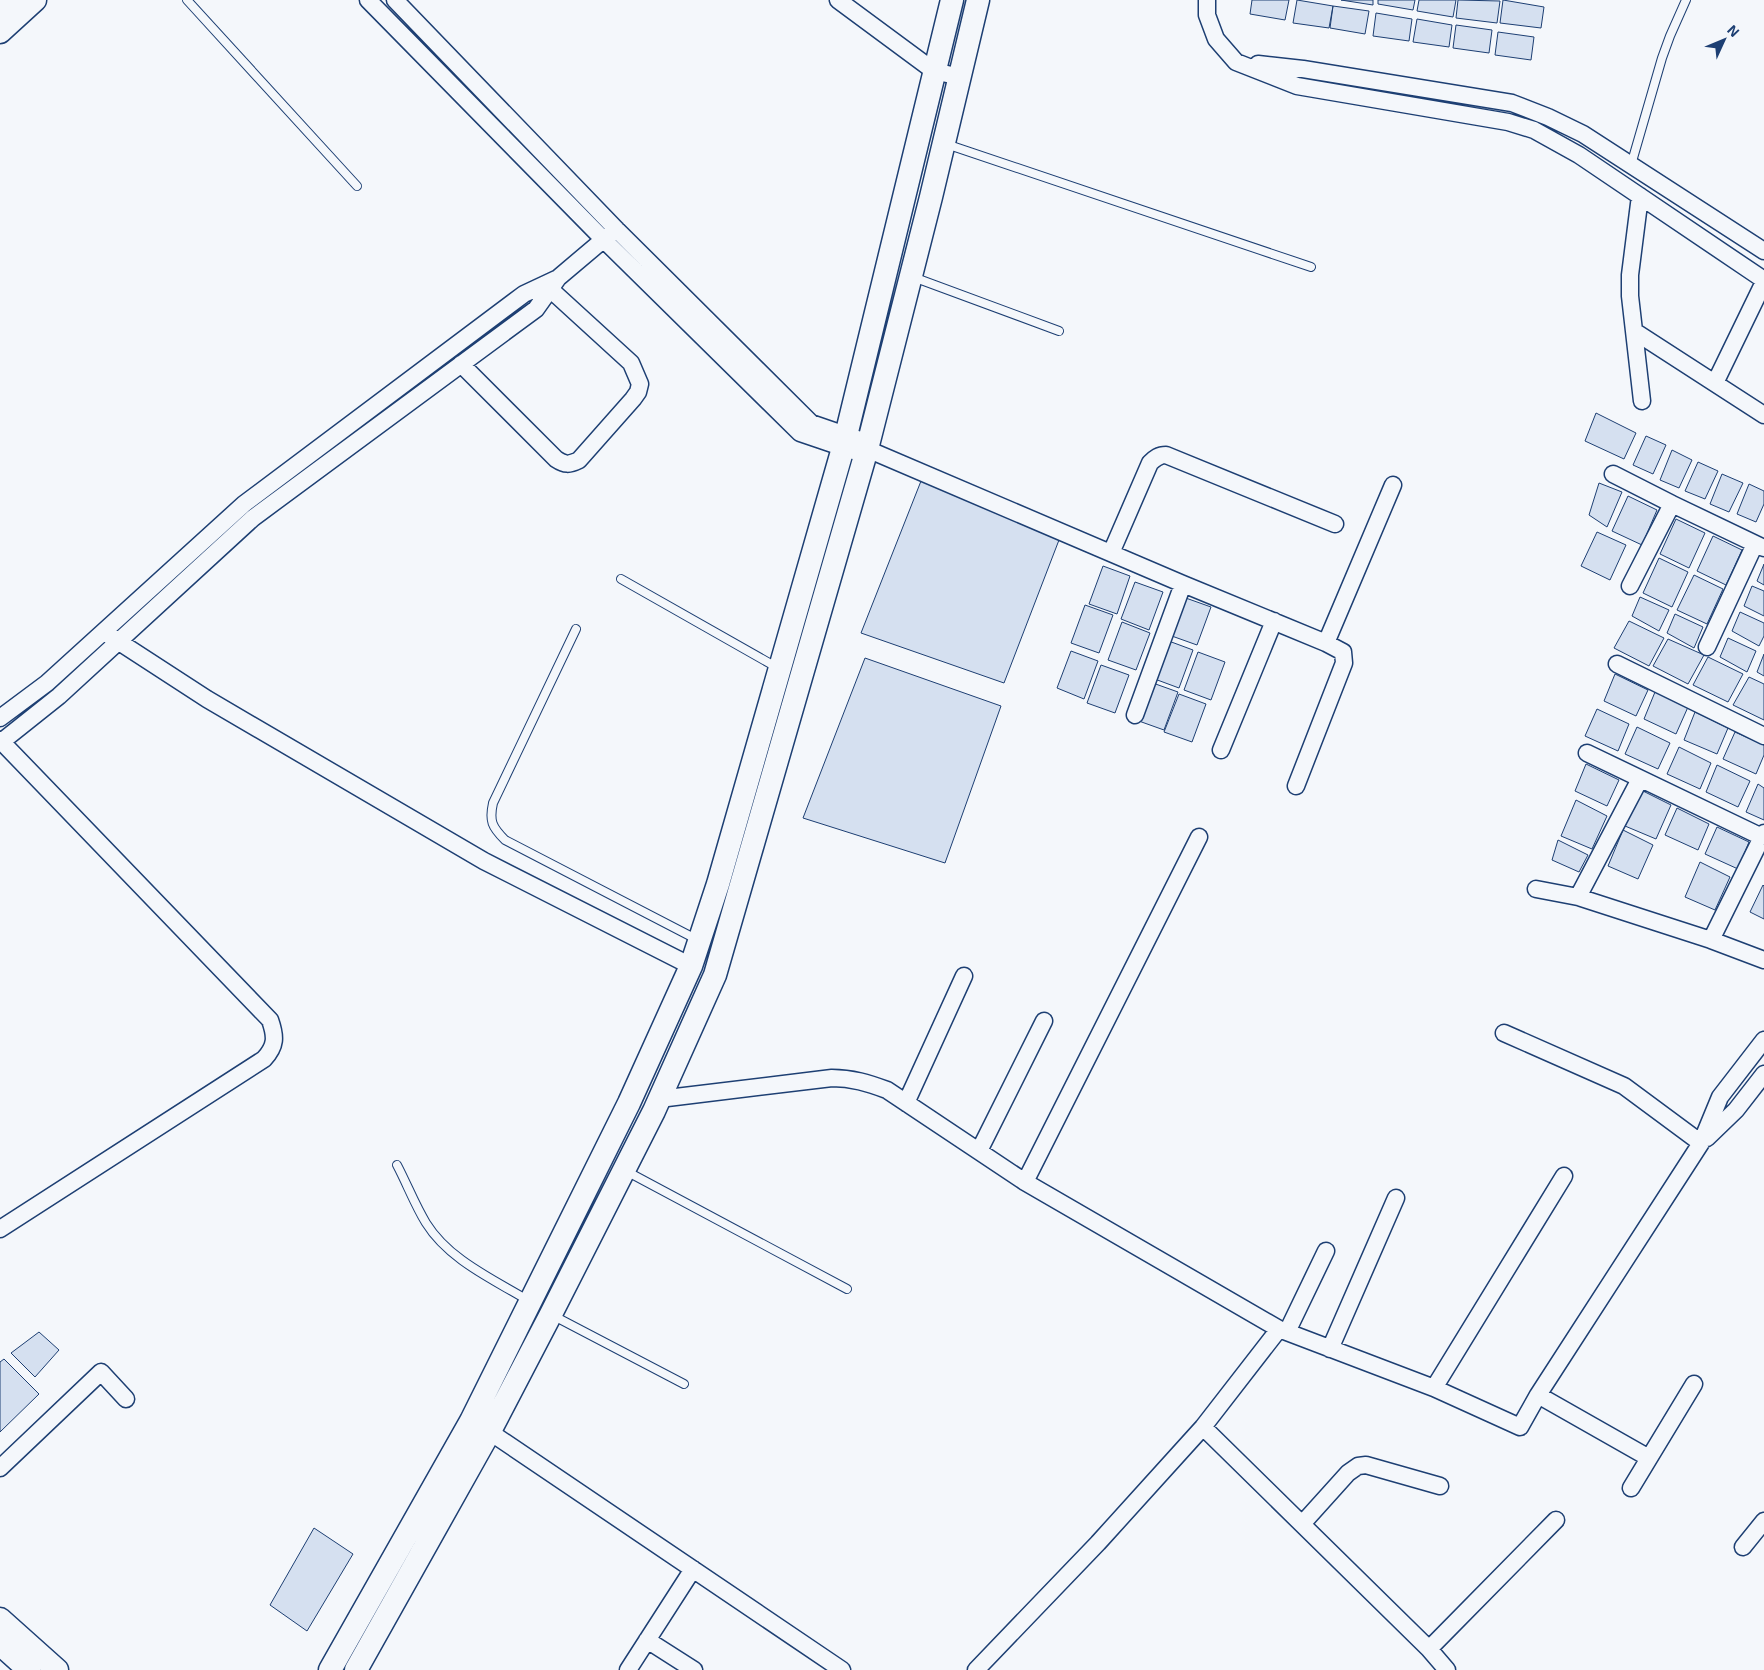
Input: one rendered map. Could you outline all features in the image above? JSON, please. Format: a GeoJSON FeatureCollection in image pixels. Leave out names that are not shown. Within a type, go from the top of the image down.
{"type":"FeatureCollection","features":[{"type":"Feature","properties":{"kind":"main road"},"geometry":{"type":"LineString","coordinates":[[0,8],[8,0]]}},
{"type":"Feature","properties":{"kind":"main road"},"geometry":{"type":"LineString","coordinates":[[0,32],[35,0]]}},
{"type":"Feature","properties":{"kind":"main road"},"geometry":{"type":"LineString","coordinates":[[356,1670],[540,1308],[691,966],[718,884],[845,441],[952,0]]}},
{"type":"Feature","properties":{"kind":"main road"},"geometry":{"type":"LineString","coordinates":[[540,1308],[624,1170],[659,1099],[715,975],[867,449],[978,0]]}},
{"type":"Feature","properties":{"kind":"main road"},"geometry":{"type":"LineString","coordinates":[[330,1670],[480,1426]]}},
{"type":"Feature","properties":{"kind":"main road"},"geometry":{"type":"LineString","coordinates":[[0,1619],[57,1670]]}},
{"type":"Feature","properties":{"kind":"main road"},"geometry":{"type":"LineString","coordinates":[[0,1644],[29,1670]]}},
{"type":"Feature","properties":{"kind":"street"},"geometry":{"type":"LineString","coordinates":[[368,0],[610,235],[811,423],[845,441],[1326,643],[1343,652],[1344,662],[1296,786]]}},
{"type":"Feature","properties":{"kind":"street"},"geometry":{"type":"LineString","coordinates":[[395,0],[610,235]]}},
{"type":"Feature","properties":{"kind":"street"},"geometry":{"type":"LineString","coordinates":[[838,0],[934,71],[960,77]]}},
{"type":"Feature","properties":{"kind":"street"},"geometry":{"type":"LineString","coordinates":[[1207,0],[1207,15],[1216,39],[1236,62],[1297,86],[1508,122],[1534,130],[1579,155],[1764,281],[1715,383]]}},
{"type":"Feature","properties":{"kind":"street"},"geometry":{"type":"LineString","coordinates":[[1236,62],[1303,70],[1512,103],[1548,117],[1583,134],[1764,251]]}},
{"type":"Feature","properties":{"kind":"street"},"geometry":{"type":"LineString","coordinates":[[1640,196],[1630,275],[1642,401]]}},
{"type":"Feature","properties":{"kind":"street"},"geometry":{"type":"LineString","coordinates":[[0,718],[111,636],[253,518],[536,309],[554,284],[610,235]]}},
{"type":"Feature","properties":{"kind":"street"},"geometry":{"type":"LineString","coordinates":[[461,364],[556,459],[564,465],[579,460],[638,392],[640,384],[631,363],[554,284]]}},
{"type":"Feature","properties":{"kind":"street"},"geometry":{"type":"LineString","coordinates":[[0,1229],[264,1059],[275,1043],[270,1020],[1,742],[59,696],[111,636],[244,504],[524,294],[554,284]]}},
{"type":"Feature","properties":{"kind":"street"},"geometry":{"type":"LineString","coordinates":[[1634,331],[1764,415]]}},
{"type":"Feature","properties":{"kind":"street"},"geometry":{"type":"LineString","coordinates":[[1111,553],[1150,463],[1161,455],[1166,455],[1335,524]]}},
{"type":"Feature","properties":{"kind":"street"},"geometry":{"type":"LineString","coordinates":[[1612,474],[1760,546],[1707,647]]}},
{"type":"Feature","properties":{"kind":"street"},"geometry":{"type":"LineString","coordinates":[[1326,643],[1393,484]]}},
{"type":"Feature","properties":{"kind":"street"},"geometry":{"type":"LineString","coordinates":[[1630,586],[1672,504]]}},
{"type":"Feature","properties":{"kind":"street"},"geometry":{"type":"LineString","coordinates":[[1135,715],[1183,584]]}},
{"type":"Feature","properties":{"kind":"street"},"geometry":{"type":"LineString","coordinates":[[1221,750],[1274,621]]}},
{"type":"Feature","properties":{"kind":"street"},"geometry":{"type":"LineString","coordinates":[[111,636],[207,699],[484,861],[691,966]]}},
{"type":"Feature","properties":{"kind":"street"},"geometry":{"type":"LineString","coordinates":[[1617,664],[1764,736]]}},
{"type":"Feature","properties":{"kind":"street"},"geometry":{"type":"LineString","coordinates":[[1587,753],[1763,835],[1711,940]]}},
{"type":"Feature","properties":{"kind":"street"},"geometry":{"type":"LineString","coordinates":[[1578,897],[1640,779]]}},
{"type":"Feature","properties":{"kind":"street"},"geometry":{"type":"LineString","coordinates":[[1025,1182],[1199,838]]}},
{"type":"Feature","properties":{"kind":"street"},"geometry":{"type":"LineString","coordinates":[[1536,889],[1578,897],[1711,940],[1764,960]]}},
{"type":"Feature","properties":{"kind":"street"},"geometry":{"type":"LineString","coordinates":[[906,1103],[964,976]]}},
{"type":"Feature","properties":{"kind":"street"},"geometry":{"type":"LineString","coordinates":[[979,1151],[1044,1021]]}},
{"type":"Feature","properties":{"kind":"street"},"geometry":{"type":"LineString","coordinates":[[1504,1033],[1624,1086],[1701,1143]]}},
{"type":"Feature","properties":{"kind":"street"},"geometry":{"type":"LineString","coordinates":[[659,1099],[832,1078],[849,1078],[887,1090],[1025,1182],[1283,1331],[1434,1388],[1520,1427],[1538,1395],[1701,1143],[1720,1098],[1764,1040]]}},
{"type":"Feature","properties":{"kind":"street"},"geometry":{"type":"LineString","coordinates":[[1701,1143],[1736,1110],[1758,1093],[1764,1074]]}},
{"type":"Feature","properties":{"kind":"street"},"geometry":{"type":"LineString","coordinates":[[1434,1388],[1564,1176]]}},
{"type":"Feature","properties":{"kind":"street"},"geometry":{"type":"LineString","coordinates":[[1330,1349],[1396,1198]]}},
{"type":"Feature","properties":{"kind":"street"},"geometry":{"type":"LineString","coordinates":[[976,1670],[1098,1543],[1203,1427],[1283,1331],[1326,1251]]}},
{"type":"Feature","properties":{"kind":"street"},"geometry":{"type":"LineString","coordinates":[[0,1468],[100,1372],[126,1399]]}},
{"type":"Feature","properties":{"kind":"street"},"geometry":{"type":"LineString","coordinates":[[1631,1488],[1694,1384]]}},
{"type":"Feature","properties":{"kind":"street"},"geometry":{"type":"LineString","coordinates":[[1538,1395],[1649,1458]]}},
{"type":"Feature","properties":{"kind":"street"},"geometry":{"type":"LineString","coordinates":[[480,1426],[842,1670]]}},
{"type":"Feature","properties":{"kind":"street"},"geometry":{"type":"LineString","coordinates":[[1203,1427],[1429,1649],[1447,1670]]}},
{"type":"Feature","properties":{"kind":"street"},"geometry":{"type":"LineString","coordinates":[[1302,1524],[1348,1473],[1358,1466],[1366,1465],[1440,1486]]}},
{"type":"Feature","properties":{"kind":"street"},"geometry":{"type":"LineString","coordinates":[[1429,1649],[1556,1520]]}},
{"type":"Feature","properties":{"kind":"street"},"geometry":{"type":"LineString","coordinates":[[1743,1547],[1764,1521]]}},
{"type":"Feature","properties":{"kind":"street"},"geometry":{"type":"LineString","coordinates":[[628,1670],[693,1569]]}},
{"type":"Feature","properties":{"kind":"street"},"geometry":{"type":"LineString","coordinates":[[647,1640],[694,1670]]}},
{"type":"Feature","properties":{"kind":"lane"},"geometry":{"type":"LineString","coordinates":[[187,0],[357,186]]}},
{"type":"Feature","properties":{"kind":"lane"},"geometry":{"type":"LineString","coordinates":[[1631,165],[1662,58],[1686,0]]}},
{"type":"Feature","properties":{"kind":"lane"},"geometry":{"type":"LineString","coordinates":[[944,143],[1311,267]]}},
{"type":"Feature","properties":{"kind":"lane"},"geometry":{"type":"LineString","coordinates":[[911,276],[1059,331]]}},
{"type":"Feature","properties":{"kind":"lane"},"geometry":{"type":"LineString","coordinates":[[621,579],[780,669]]}},
{"type":"Feature","properties":{"kind":"lane"},"geometry":{"type":"LineString","coordinates":[[576,629],[493,803],[490,814],[492,824],[505,840],[699,940]]}},
{"type":"Feature","properties":{"kind":"lane"},"geometry":{"type":"LineString","coordinates":[[397,1165],[427,1223],[449,1249],[464,1262],[540,1308],[684,1384]]}},
{"type":"Feature","properties":{"kind":"lane"},"geometry":{"type":"LineString","coordinates":[[624,1170],[847,1289]]}},
{"type":"Feature","properties":{"kind":"building"},"geometry":{"type":"Polygon","coordinates":[[[1252,0],[1289,0],[1285,20],[1250,14],[1252,0]]]}},
{"type":"Feature","properties":{"kind":"building"},"geometry":{"type":"Polygon","coordinates":[[[1297,0],[1333,6],[1329,28],[1293,23],[1297,0]]]}},
{"type":"Feature","properties":{"kind":"building"},"geometry":{"type":"Polygon","coordinates":[[[1341,0],[1373,0],[1373,5],[1341,0]]]}},
{"type":"Feature","properties":{"kind":"building"},"geometry":{"type":"Polygon","coordinates":[[[1378,0],[1415,0],[1413,10],[1378,4],[1378,0]]]}},
{"type":"Feature","properties":{"kind":"building"},"geometry":{"type":"Polygon","coordinates":[[[1419,0],[1456,0],[1453,17],[1417,11],[1419,0]]]}},
{"type":"Feature","properties":{"kind":"building"},"geometry":{"type":"Polygon","coordinates":[[[1458,0],[1500,1],[1497,23],[1456,18],[1458,0]]]}},
{"type":"Feature","properties":{"kind":"building"},"geometry":{"type":"Polygon","coordinates":[[[1503,0],[1544,7],[1541,28],[1500,23],[1503,0]]]}},
{"type":"Feature","properties":{"kind":"building"},"geometry":{"type":"Polygon","coordinates":[[[1333,6],[1369,11],[1365,34],[1330,28],[1333,6]]]}},
{"type":"Feature","properties":{"kind":"building"},"geometry":{"type":"Polygon","coordinates":[[[1376,13],[1412,19],[1409,41],[1373,36],[1376,13]]]}},
{"type":"Feature","properties":{"kind":"building"},"geometry":{"type":"Polygon","coordinates":[[[1417,19],[1452,25],[1449,47],[1413,42],[1417,19]]]}},
{"type":"Feature","properties":{"kind":"building"},"geometry":{"type":"Polygon","coordinates":[[[1456,25],[1492,30],[1489,53],[1453,48],[1456,25]]]}},
{"type":"Feature","properties":{"kind":"building"},"geometry":{"type":"Polygon","coordinates":[[[1498,32],[1534,37],[1531,60],[1495,55],[1498,32]]]}},
{"type":"Feature","properties":{"kind":"building"},"geometry":{"type":"Polygon","coordinates":[[[1596,413],[1636,433],[1624,459],[1585,441],[1596,413]]]}},
{"type":"Feature","properties":{"kind":"building"},"geometry":{"type":"Polygon","coordinates":[[[1646,436],[1666,445],[1653,474],[1633,465],[1646,436]]]}},
{"type":"Feature","properties":{"kind":"building"},"geometry":{"type":"Polygon","coordinates":[[[1672,450],[1692,460],[1679,488],[1660,480],[1672,450]]]}},
{"type":"Feature","properties":{"kind":"building"},"geometry":{"type":"Polygon","coordinates":[[[1698,462],[1718,471],[1705,499],[1685,491],[1698,462]]]}},
{"type":"Feature","properties":{"kind":"building"},"geometry":{"type":"Polygon","coordinates":[[[1722,474],[1743,483],[1729,512],[1710,504],[1722,474]]]}},
{"type":"Feature","properties":{"kind":"building"},"geometry":{"type":"Polygon","coordinates":[[[921,481],[1059,540],[1004,683],[861,633],[921,481]]]}},
{"type":"Feature","properties":{"kind":"building"},"geometry":{"type":"Polygon","coordinates":[[[1599,483],[1622,492],[1607,527],[1589,515],[1599,483]]]}},
{"type":"Feature","properties":{"kind":"building"},"geometry":{"type":"Polygon","coordinates":[[[1749,484],[1764,491],[1764,504],[1756,522],[1737,514],[1749,484]]]}},
{"type":"Feature","properties":{"kind":"building"},"geometry":{"type":"Polygon","coordinates":[[[1628,496],[1657,510],[1642,545],[1612,531],[1628,496]]]}},
{"type":"Feature","properties":{"kind":"building"},"geometry":{"type":"Polygon","coordinates":[[[1676,519],[1705,533],[1689,568],[1660,554],[1676,519]]]}},
{"type":"Feature","properties":{"kind":"building"},"geometry":{"type":"Polygon","coordinates":[[[1597,532],[1626,545],[1610,580],[1581,566],[1597,532]]]}},
{"type":"Feature","properties":{"kind":"building"},"geometry":{"type":"Polygon","coordinates":[[[1713,536],[1742,550],[1726,585],[1697,571],[1713,536]]]}},
{"type":"Feature","properties":{"kind":"building"},"geometry":{"type":"Polygon","coordinates":[[[1659,558],[1688,572],[1672,607],[1643,593],[1659,558]]]}},
{"type":"Feature","properties":{"kind":"building"},"geometry":{"type":"Polygon","coordinates":[[[1764,564],[1764,585],[1757,581],[1764,564]]]}},
{"type":"Feature","properties":{"kind":"building"},"geometry":{"type":"Polygon","coordinates":[[[1103,566],[1130,576],[1117,614],[1089,604],[1103,566]]]}},
{"type":"Feature","properties":{"kind":"building"},"geometry":{"type":"Polygon","coordinates":[[[1694,575],[1723,589],[1707,624],[1677,610],[1694,575]]]}},
{"type":"Feature","properties":{"kind":"building"},"geometry":{"type":"Polygon","coordinates":[[[1135,582],[1163,592],[1149,630],[1121,619],[1135,582]]]}},
{"type":"Feature","properties":{"kind":"building"},"geometry":{"type":"Polygon","coordinates":[[[1752,586],[1764,591],[1764,616],[1744,606],[1752,586]]]}},
{"type":"Feature","properties":{"kind":"building"},"geometry":{"type":"Polygon","coordinates":[[[1183,597],[1211,607],[1197,645],[1169,635],[1183,597]]]}},
{"type":"Feature","properties":{"kind":"building"},"geometry":{"type":"Polygon","coordinates":[[[1640,597],[1669,610],[1659,631],[1632,616],[1640,597]]]}},
{"type":"Feature","properties":{"kind":"building"},"geometry":{"type":"Polygon","coordinates":[[[1085,605],[1113,615],[1099,653],[1071,643],[1085,605]]]}},
{"type":"Feature","properties":{"kind":"building"},"geometry":{"type":"Polygon","coordinates":[[[1740,612],[1764,623],[1764,636],[1759,646],[1732,631],[1740,612]]]}},
{"type":"Feature","properties":{"kind":"building"},"geometry":{"type":"Polygon","coordinates":[[[1675,614],[1703,627],[1694,648],[1667,633],[1675,614]]]}},
{"type":"Feature","properties":{"kind":"building"},"geometry":{"type":"Polygon","coordinates":[[[1629,621],[1664,638],[1649,666],[1614,648],[1629,621]]]}},
{"type":"Feature","properties":{"kind":"building"},"geometry":{"type":"Polygon","coordinates":[[[1122,622],[1150,633],[1136,670],[1108,660],[1122,622]]]}},
{"type":"Feature","properties":{"kind":"building"},"geometry":{"type":"Polygon","coordinates":[[[1728,638],[1756,651],[1747,672],[1720,657],[1728,638]]]}},
{"type":"Feature","properties":{"kind":"building"},"geometry":{"type":"Polygon","coordinates":[[[1668,639],[1704,655],[1688,684],[1653,666],[1668,639]]]}},
{"type":"Feature","properties":{"kind":"building"},"geometry":{"type":"Polygon","coordinates":[[[1166,640],[1193,650],[1179,688],[1152,678],[1166,640]]]}},
{"type":"Feature","properties":{"kind":"building"},"geometry":{"type":"Polygon","coordinates":[[[1071,651],[1098,661],[1084,699],[1057,688],[1071,651]]]}},
{"type":"Feature","properties":{"kind":"building"},"geometry":{"type":"Polygon","coordinates":[[[1198,652],[1225,662],[1211,700],[1184,690],[1198,652]]]}},
{"type":"Feature","properties":{"kind":"building"},"geometry":{"type":"Polygon","coordinates":[[[1764,654],[1764,676],[1757,672],[1764,654]]]}},
{"type":"Feature","properties":{"kind":"building"},"geometry":{"type":"Polygon","coordinates":[[[1708,657],[1743,674],[1728,702],[1693,685],[1708,657]]]}},
{"type":"Feature","properties":{"kind":"building"},"geometry":{"type":"Polygon","coordinates":[[[865,658],[1001,706],[945,863],[803,818],[865,658]]]}},
{"type":"Feature","properties":{"kind":"building"},"geometry":{"type":"Polygon","coordinates":[[[1101,665],[1129,675],[1115,713],[1087,703],[1101,665]]]}},
{"type":"Feature","properties":{"kind":"building"},"geometry":{"type":"Polygon","coordinates":[[[1615,674],[1648,690],[1636,716],[1604,701],[1615,674]]]}},
{"type":"Feature","properties":{"kind":"building"},"geometry":{"type":"Polygon","coordinates":[[[1749,677],[1764,684],[1764,720],[1733,705],[1749,677]]]}},
{"type":"Feature","properties":{"kind":"building"},"geometry":{"type":"Polygon","coordinates":[[[1150,682],[1178,692],[1164,730],[1136,720],[1150,682]]]}},
{"type":"Feature","properties":{"kind":"building"},"geometry":{"type":"Polygon","coordinates":[[[1655,692],[1688,707],[1676,734],[1644,719],[1655,692]]]}},
{"type":"Feature","properties":{"kind":"building"},"geometry":{"type":"Polygon","coordinates":[[[1179,694],[1206,704],[1192,742],[1164,732],[1179,694]]]}},
{"type":"Feature","properties":{"kind":"building"},"geometry":{"type":"Polygon","coordinates":[[[1597,709],[1629,724],[1618,751],[1585,736],[1597,709]]]}},
{"type":"Feature","properties":{"kind":"building"},"geometry":{"type":"Polygon","coordinates":[[[1695,712],[1728,728],[1717,754],[1684,740],[1695,712]]]}},
{"type":"Feature","properties":{"kind":"building"},"geometry":{"type":"Polygon","coordinates":[[[1637,727],[1670,743],[1658,769],[1625,754],[1637,727]]]}},
{"type":"Feature","properties":{"kind":"building"},"geometry":{"type":"Polygon","coordinates":[[[1735,732],[1764,745],[1764,755],[1756,774],[1723,759],[1735,732]]]}},
{"type":"Feature","properties":{"kind":"building"},"geometry":{"type":"Polygon","coordinates":[[[1679,747],[1711,763],[1700,789],[1667,774],[1679,747]]]}},
{"type":"Feature","properties":{"kind":"building"},"geometry":{"type":"Polygon","coordinates":[[[1586,764],[1619,780],[1607,806],[1575,791],[1586,764]]]}},
{"type":"Feature","properties":{"kind":"building"},"geometry":{"type":"Polygon","coordinates":[[[1717,765],[1750,781],[1738,807],[1706,792],[1717,765]]]}},
{"type":"Feature","properties":{"kind":"building"},"geometry":{"type":"Polygon","coordinates":[[[1758,784],[1764,788],[1764,820],[1746,812],[1758,784]]]}},
{"type":"Feature","properties":{"kind":"building"},"geometry":{"type":"Polygon","coordinates":[[[1641,790],[1671,805],[1656,839],[1625,826],[1641,790]]]}},
{"type":"Feature","properties":{"kind":"building"},"geometry":{"type":"Polygon","coordinates":[[[1576,800],[1607,816],[1592,849],[1561,836],[1576,800]]]}},
{"type":"Feature","properties":{"kind":"building"},"geometry":{"type":"Polygon","coordinates":[[[1677,808],[1709,824],[1698,850],[1665,835],[1677,808]]]}},
{"type":"Feature","properties":{"kind":"building"},"geometry":{"type":"Polygon","coordinates":[[[1717,827],[1749,842],[1738,869],[1705,854],[1717,827]]]}},
{"type":"Feature","properties":{"kind":"building"},"geometry":{"type":"Polygon","coordinates":[[[1623,830],[1653,845],[1638,879],[1608,866],[1623,830]]]}},
{"type":"Feature","properties":{"kind":"building"},"geometry":{"type":"Polygon","coordinates":[[[1558,840],[1588,855],[1579,872],[1552,860],[1558,840]]]}},
{"type":"Feature","properties":{"kind":"building"},"geometry":{"type":"Polygon","coordinates":[[[1700,862],[1730,877],[1715,910],[1685,897],[1700,862]]]}},
{"type":"Feature","properties":{"kind":"building"},"geometry":{"type":"Polygon","coordinates":[[[1764,886],[1764,919],[1750,912],[1764,886]]]}},
{"type":"Feature","properties":{"kind":"building"},"geometry":{"type":"Polygon","coordinates":[[[39,1332],[59,1350],[35,1377],[11,1353],[39,1332]]]}},
{"type":"Feature","properties":{"kind":"building"},"geometry":{"type":"Polygon","coordinates":[[[4,1359],[39,1394],[0,1432],[0,1362],[4,1359]]]}},
{"type":"Feature","properties":{"kind":"building"},"geometry":{"type":"Polygon","coordinates":[[[314,1528],[353,1554],[307,1631],[270,1605],[314,1528]]]}}]}
